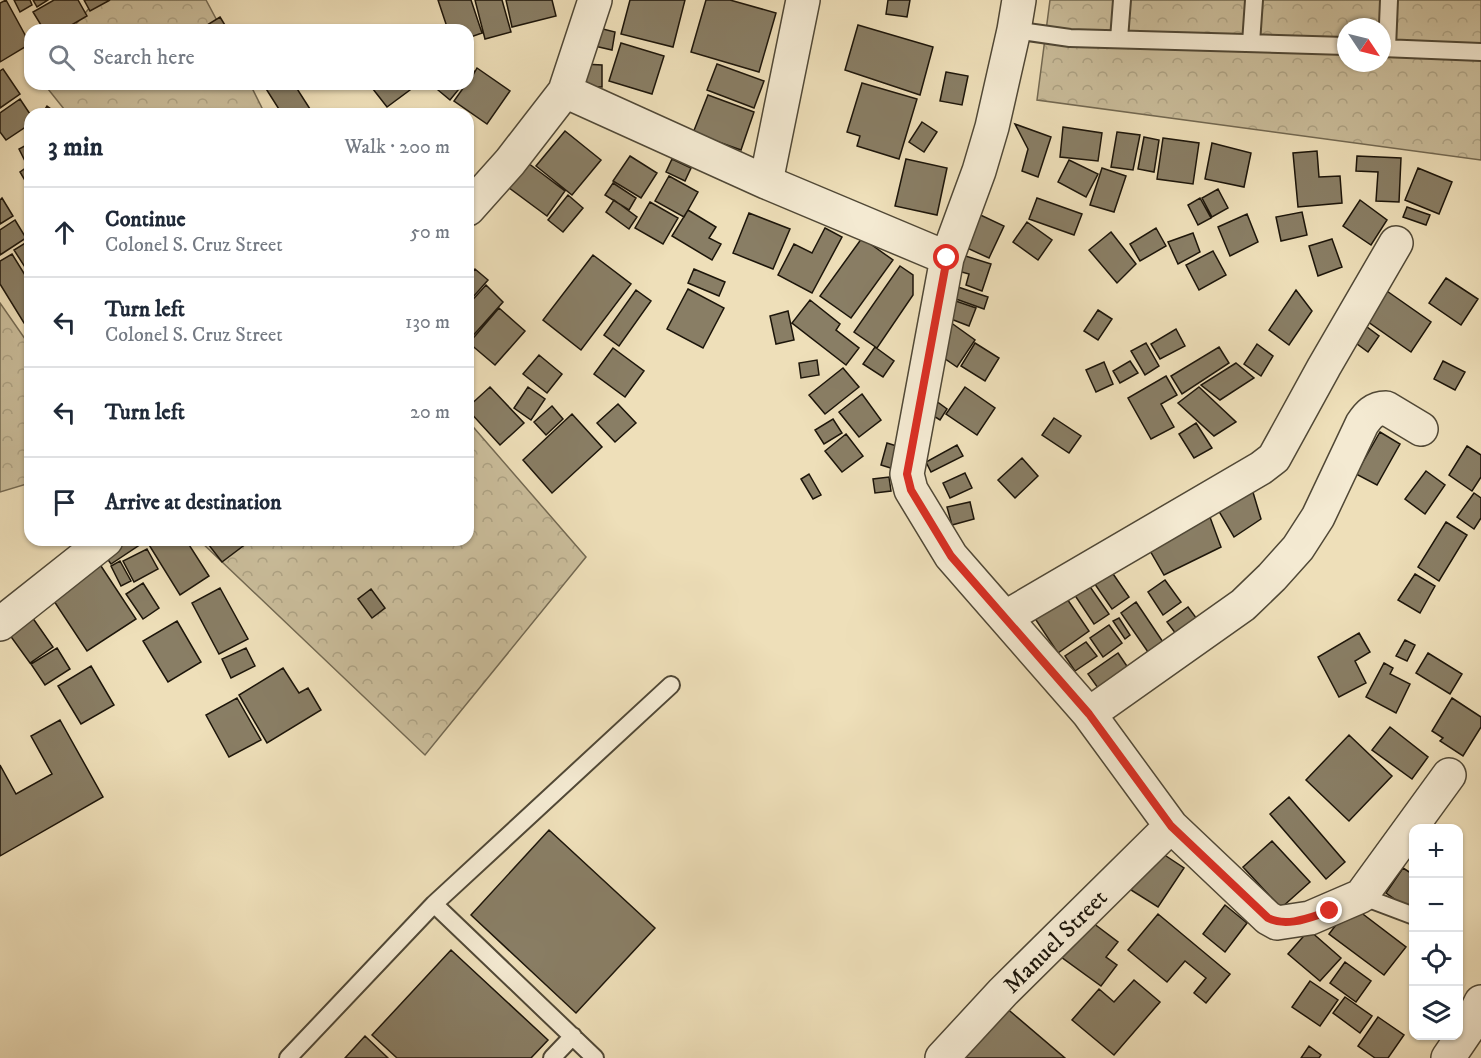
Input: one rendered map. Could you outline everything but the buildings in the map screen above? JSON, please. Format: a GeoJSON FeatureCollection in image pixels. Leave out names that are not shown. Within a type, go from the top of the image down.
{"type":"FeatureCollection","features":[{"type":"Feature","properties":{"kind":"street"},"geometry":{"type":"LineString","coordinates":[[474,202],[510,162],[565,91],[595,0]]}},
{"type":"Feature","properties":{"kind":"street"},"geometry":{"type":"LineString","coordinates":[[766,182],[802,0]]}},
{"type":"Feature","properties":{"kind":"street"},"geometry":{"type":"LineString","coordinates":[[1016,15],[992,128],[947,258],[907,474],[908,482],[951,556],[1089,714],[1171,826],[1268,918],[1277,923],[1310,918],[1361,896],[1449,775]]}},
{"type":"Feature","properties":{"kind":"street"},"geometry":{"type":"LineString","coordinates":[[565,91],[766,182],[947,258]]}},
{"type":"Feature","properties":{"kind":"street"},"geometry":{"type":"LineString","coordinates":[[1005,617],[1253,473],[1274,458],[1396,243]]}},
{"type":"Feature","properties":{"kind":"street"},"geometry":{"type":"LineString","coordinates":[[1089,714],[1243,605],[1272,577],[1298,548],[1317,517],[1368,415],[1380,408],[1386,408],[1421,429]]}},
{"type":"Feature","properties":{"kind":"street"},"geometry":{"type":"LineString","coordinates":[[0,624],[98,546]]}},
{"type":"Feature","properties":{"kind":"street","name":"Manuel Street"},"geometry":{"type":"LineString","coordinates":[[942,1058],[1003,992],[1171,826]]}},
{"type":"Feature","properties":{"kind":"street"},"geometry":{"type":"LineString","coordinates":[[1448,1058],[1469,1027],[1481,1002]]}},
{"type":"Feature","properties":{"kind":"lane"},"geometry":{"type":"LineString","coordinates":[[1119,39],[1122,0]]}},
{"type":"Feature","properties":{"kind":"lane"},"geometry":{"type":"LineString","coordinates":[[1251,43],[1254,0]]}},
{"type":"Feature","properties":{"kind":"lane"},"geometry":{"type":"LineString","coordinates":[[1387,18],[1389,0]]}},
{"type":"Feature","properties":{"kind":"lane"},"geometry":{"type":"LineString","coordinates":[[1016,15],[1070,38],[1337,46]]}},
{"type":"Feature","properties":{"kind":"lane"},"geometry":{"type":"LineString","coordinates":[[1391,48],[1481,52]]}},
{"type":"Feature","properties":{"kind":"lane"},"geometry":{"type":"LineString","coordinates":[[288,1058],[434,903],[671,686]]}},
{"type":"Feature","properties":{"kind":"lane"},"geometry":{"type":"LineString","coordinates":[[1361,896],[1409,914]]}},
{"type":"Feature","properties":{"kind":"lane"},"geometry":{"type":"LineString","coordinates":[[434,903],[595,1058]]}},
{"type":"Feature","properties":{"kind":"lane"},"geometry":{"type":"LineString","coordinates":[[552,1058],[573,1036]]}},
{"type":"Feature","properties":{"kind":"green space"},"geometry":{"type":"Polygon","coordinates":[[[96,0],[206,0],[219,24],[76,24],[96,0]]]}},
{"type":"Feature","properties":{"kind":"green space"},"geometry":{"type":"Polygon","coordinates":[[[1050,0],[1481,0],[1481,160],[1037,100],[1050,0]]]}},
{"type":"Feature","properties":{"kind":"green space"},"geometry":{"type":"Polygon","coordinates":[[[49,90],[253,90],[262,108],[63,108],[49,90]]]}},
{"type":"Feature","properties":{"kind":"green space"},"geometry":{"type":"Polygon","coordinates":[[[0,303],[24,337],[24,485],[0,492],[0,303]]]}},
{"type":"Feature","properties":{"kind":"green space"},"geometry":{"type":"Polygon","coordinates":[[[474,428],[586,557],[425,755],[205,546],[474,546],[474,428]]]}},
{"type":"Feature","properties":{"kind":"route"},"geometry":{"type":"LineString","coordinates":[[947,258],[907,474],[911,490],[951,556],[1089,714],[1171,826],[1268,918],[1277,923],[1310,918],[1330,911]]}}]}
